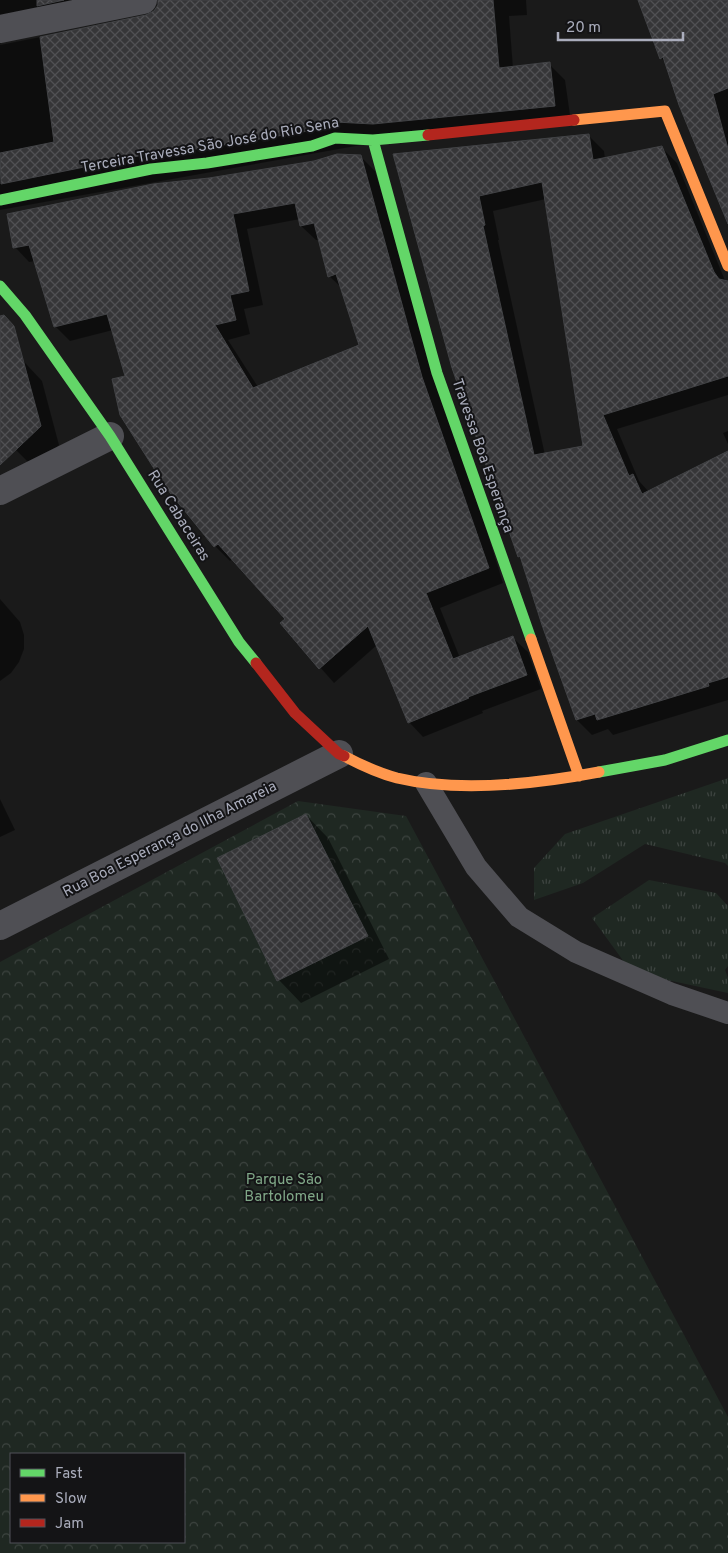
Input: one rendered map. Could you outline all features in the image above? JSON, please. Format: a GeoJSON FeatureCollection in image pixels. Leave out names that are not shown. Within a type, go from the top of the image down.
{"type":"FeatureCollection","features":[{"type":"Feature","properties":{"kind":"street"},"geometry":{"type":"LineString","coordinates":[[0,29],[143,0]]}},
{"type":"Feature","properties":{"kind":"street","name":"Terceira Travessa São José do Rio Sena"},"geometry":{"type":"LineString","coordinates":[[0,200],[151,168],[207,163],[312,146],[335,138],[373,140],[665,111],[728,266]]}},
{"type":"Feature","properties":{"kind":"street","name":"Travessa Boa Esperança"},"geometry":{"type":"LineString","coordinates":[[373,140],[437,373],[579,776]]}},
{"type":"Feature","properties":{"kind":"street","name":"Rua Cabaceiras"},"geometry":{"type":"LineString","coordinates":[[0,286],[26,315],[110,436],[239,642],[295,713],[339,754],[369,769],[398,778],[426,783],[466,786],[519,783],[579,776],[665,760],[728,740]]}},
{"type":"Feature","properties":{"kind":"street"},"geometry":{"type":"LineString","coordinates":[[0,491],[110,436]]}},
{"type":"Feature","properties":{"kind":"street","name":"Rua Boa Esperança do Ilha Amareia"},"geometry":{"type":"LineString","coordinates":[[0,926],[339,754]]}},
{"type":"Feature","properties":{"kind":"lane"},"geometry":{"type":"LineString","coordinates":[[426,783],[476,867],[519,917],[576,952],[672,994],[728,1013]]}},
{"type":"Feature","properties":{"kind":"green space"},"geometry":{"type":"Polygon","coordinates":[[[728,778],[728,866],[725,863],[645,844],[583,883],[534,900],[534,868],[565,834],[728,778]]]}},
{"type":"Feature","properties":{"kind":"green space","name":"Parque São Bartolomeu"},"geometry":{"type":"Polygon","coordinates":[[[298,801],[406,816],[728,1417],[728,1553],[0,1553],[0,962],[298,801]]]}},
{"type":"Feature","properties":{"kind":"green space"},"geometry":{"type":"Polygon","coordinates":[[[649,880],[716,893],[728,906],[728,966],[725,970],[728,978],[728,993],[667,980],[627,966],[592,918],[649,880]]]}},
{"type":"Feature","properties":{"kind":"building"},"geometry":{"type":"Polygon","coordinates":[[[37,0],[64,0],[37,6],[37,0]]]}},
{"type":"Feature","properties":{"kind":"building"},"geometry":{"type":"Polygon","coordinates":[[[158,0],[493,0],[499,68],[550,62],[555,106],[373,124],[335,122],[308,131],[205,148],[148,154],[1,184],[0,153],[54,142],[40,37],[146,15],[154,11],[158,5],[158,0]]]}},
{"type":"Feature","properties":{"kind":"building"},"geometry":{"type":"Polygon","coordinates":[[[638,0],[728,0],[728,88],[713,94],[728,149],[728,224],[679,105],[663,57],[660,59],[638,0]]]}},
{"type":"Feature","properties":{"kind":"building"},"geometry":{"type":"Polygon","coordinates":[[[589,134],[593,160],[662,146],[714,272],[719,279],[728,281],[728,376],[603,415],[629,476],[633,474],[642,494],[728,451],[728,677],[708,683],[709,686],[597,720],[595,714],[576,720],[520,556],[518,557],[452,368],[393,154],[589,134]],[[542,182],[479,196],[485,225],[483,226],[534,455],[583,446],[542,182]]]}},
{"type":"Feature","properties":{"kind":"building"},"geometry":{"type":"Polygon","coordinates":[[[337,154],[361,155],[422,377],[489,568],[426,593],[453,659],[513,636],[527,675],[468,697],[408,723],[368,626],[319,669],[280,623],[285,619],[218,544],[214,547],[167,489],[120,415],[112,379],[125,376],[107,314],[54,327],[29,245],[13,248],[7,214],[153,184],[209,178],[314,161],[337,154]],[[295,203],[233,214],[249,291],[230,295],[236,320],[215,325],[253,388],[359,345],[336,274],[328,277],[314,223],[300,226],[295,203]]]}},
{"type":"Feature","properties":{"kind":"building"},"geometry":{"type":"Polygon","coordinates":[[[4,315],[14,326],[41,426],[0,465],[0,316],[4,315]]]}},
{"type":"Feature","properties":{"kind":"building"},"geometry":{"type":"Polygon","coordinates":[[[306,814],[368,936],[277,981],[217,858],[306,814]]]}},
{"type":"Feature","properties":{"kind":"traffic: fast"},"geometry":{"type":"LineString","coordinates":[[0,200],[151,169],[207,163],[312,146],[335,138],[373,140],[428,135]]}},
{"type":"Feature","properties":{"kind":"traffic: fast"},"geometry":{"type":"LineString","coordinates":[[373,140],[437,373],[531,639]]}},
{"type":"Feature","properties":{"kind":"traffic: fast"},"geometry":{"type":"LineString","coordinates":[[0,286],[25,315],[110,436],[239,642],[256,663]]}},
{"type":"Feature","properties":{"kind":"traffic: fast"},"geometry":{"type":"LineString","coordinates":[[599,772],[665,760],[728,740]]}},
{"type":"Feature","properties":{"kind":"traffic: slow"},"geometry":{"type":"LineString","coordinates":[[574,120],[665,111],[728,266]]}},
{"type":"Feature","properties":{"kind":"traffic: slow"},"geometry":{"type":"LineString","coordinates":[[531,639],[579,776]]}},
{"type":"Feature","properties":{"kind":"traffic: slow"},"geometry":{"type":"LineString","coordinates":[[344,756],[383,774],[397,778],[421,783],[446,785],[472,786],[524,783],[599,772]]}},
{"type":"Feature","properties":{"kind":"traffic: jam"},"geometry":{"type":"LineString","coordinates":[[428,135],[574,120]]}},
{"type":"Feature","properties":{"kind":"traffic: jam"},"geometry":{"type":"LineString","coordinates":[[256,663],[295,713],[339,754],[344,756]]}}]}
